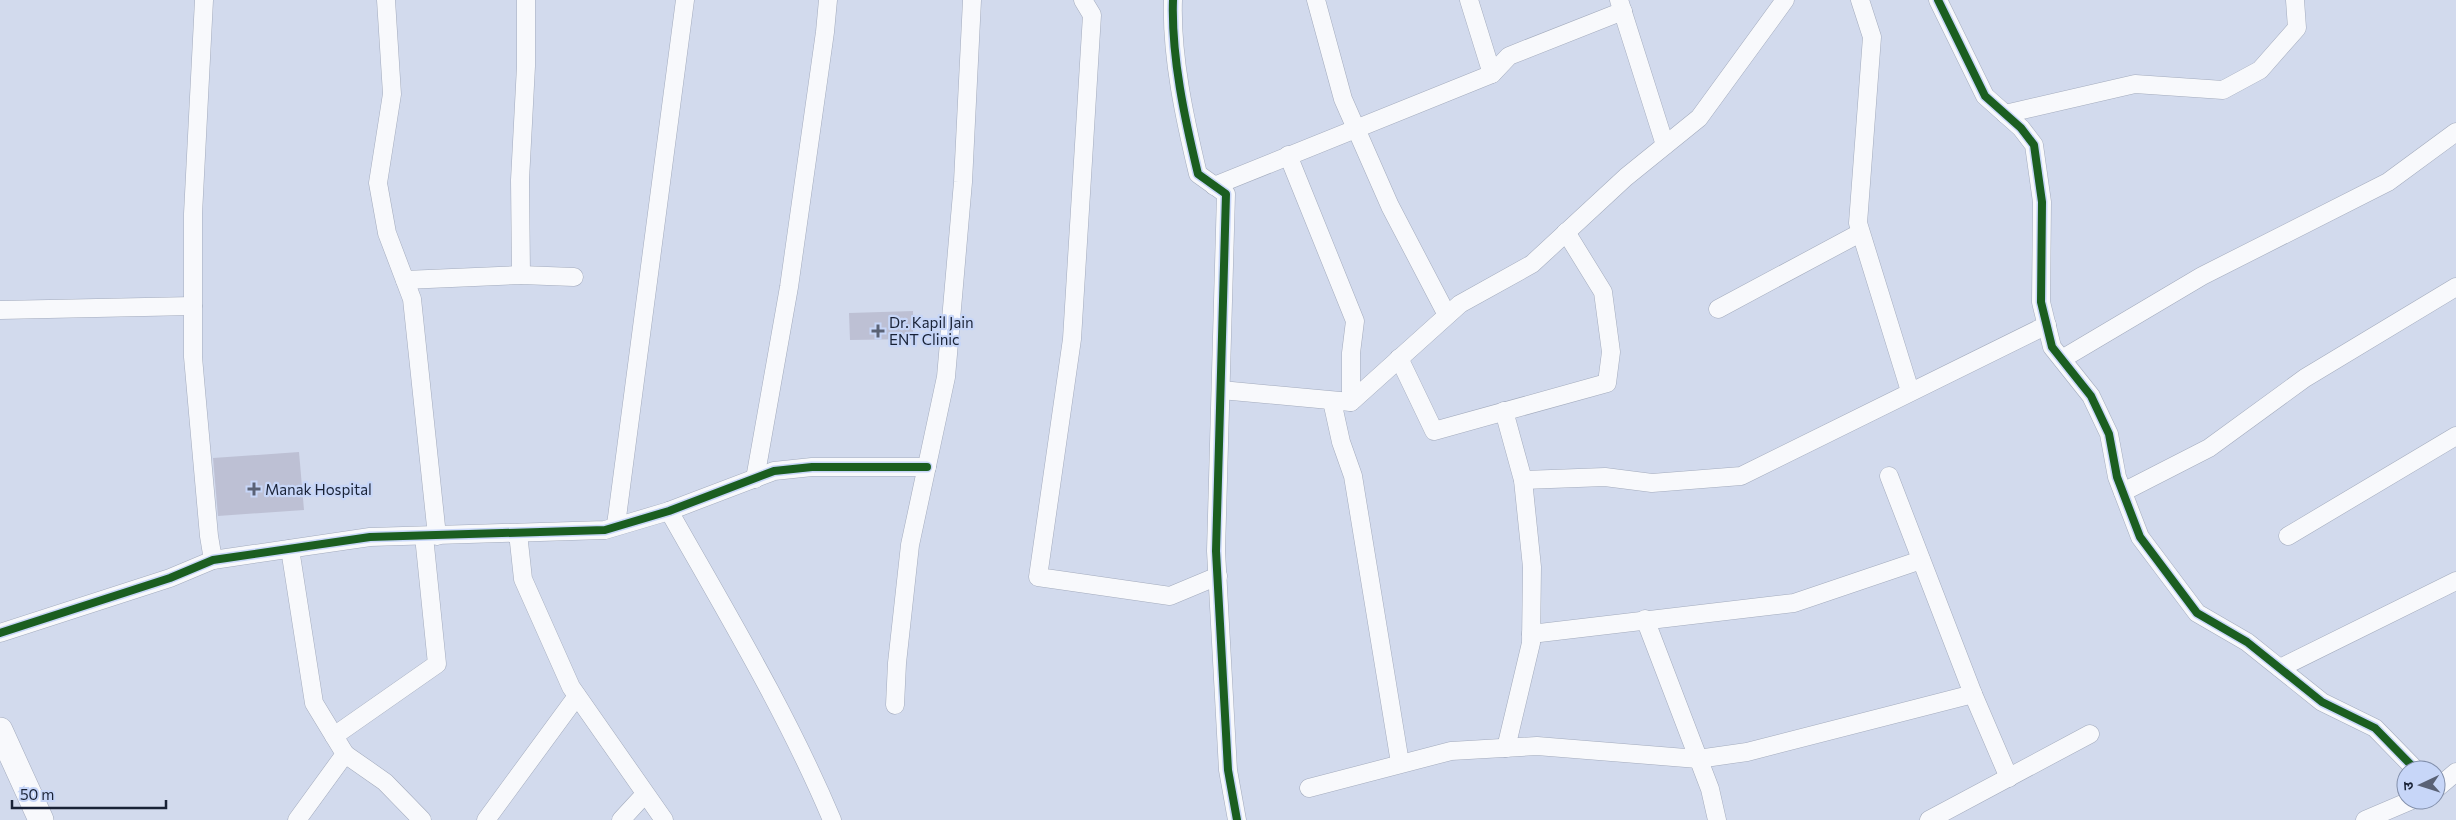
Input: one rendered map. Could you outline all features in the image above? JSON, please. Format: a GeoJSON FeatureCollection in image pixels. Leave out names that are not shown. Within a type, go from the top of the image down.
{"type":"FeatureCollection","features":[{"type":"Feature","properties":{"kind":"street"},"geometry":{"type":"LineString","coordinates":[[204,0],[193,214],[193,356],[209,536],[213,560]]}},
{"type":"Feature","properties":{"kind":"street"},"geometry":{"type":"LineString","coordinates":[[334,736],[437,664],[431,536],[412,299],[387,233],[378,183],[392,94],[386,0]]}},
{"type":"Feature","properties":{"kind":"street"},"geometry":{"type":"LineString","coordinates":[[521,275],[520,180],[526,66],[526,0]]}},
{"type":"Feature","properties":{"kind":"street"},"geometry":{"type":"LineString","coordinates":[[616,525],[685,0]]}},
{"type":"Feature","properties":{"kind":"street"},"geometry":{"type":"LineString","coordinates":[[756,479],[790,278],[828,0]]}},
{"type":"Feature","properties":{"kind":"street"},"geometry":{"type":"LineString","coordinates":[[895,705],[897,662],[910,545],[946,377],[963,182],[972,0]]}},
{"type":"Feature","properties":{"kind":"street"},"geometry":{"type":"LineString","coordinates":[[1083,0],[1092,15],[1072,339],[1038,577],[1170,596],[1218,576]]}},
{"type":"Feature","properties":{"kind":"street"},"geometry":{"type":"LineString","coordinates":[[1173,0],[1172,22],[1186,125],[1198,174],[1226,194],[1216,551],[1228,770],[1238,820]]}},
{"type":"Feature","properties":{"kind":"street"},"geometry":{"type":"LineString","coordinates":[[1316,0],[1343,100],[1390,206],[1447,315]]}},
{"type":"Feature","properties":{"kind":"street"},"geometry":{"type":"LineString","coordinates":[[1469,0],[1492,74]]}},
{"type":"Feature","properties":{"kind":"street"},"geometry":{"type":"LineString","coordinates":[[1221,390],[1351,402],[1460,304],[1532,264],[1626,177],[1699,118],[1785,0]]}},
{"type":"Feature","properties":{"kind":"street"},"geometry":{"type":"LineString","coordinates":[[1860,0],[1872,38],[1858,223],[1910,391]]}},
{"type":"Feature","properties":{"kind":"street"},"geometry":{"type":"LineString","coordinates":[[1938,0],[1985,96],[2022,128],[2034,145],[2042,202],[2041,302],[2052,347],[2091,396],[2109,434],[2117,477],[2140,537],[2197,613],[2248,642],[2322,702],[2375,728],[2406,760]]}},
{"type":"Feature","properties":{"kind":"street"},"geometry":{"type":"LineString","coordinates":[[2005,114],[2135,84],[2224,90],[2260,70],[2297,28],[2295,0]]}},
{"type":"Feature","properties":{"kind":"street"},"geometry":{"type":"LineString","coordinates":[[1214,186],[1492,74],[1509,56],[1621,6],[1665,145]]}},
{"type":"Feature","properties":{"kind":"street"},"geometry":{"type":"LineString","coordinates":[[2062,359],[2202,276],[2388,182],[2456,132]]}},
{"type":"Feature","properties":{"kind":"street"},"geometry":{"type":"LineString","coordinates":[[1288,155],[1355,321],[1351,353],[1351,402]]}},
{"type":"Feature","properties":{"kind":"street"},"geometry":{"type":"LineString","coordinates":[[1399,358],[1434,431],[1607,384],[1611,352],[1603,292],[1566,232]]}},
{"type":"Feature","properties":{"kind":"street"},"geometry":{"type":"LineString","coordinates":[[1718,309],[1860,232]]}},
{"type":"Feature","properties":{"kind":"street"},"geometry":{"type":"LineString","coordinates":[[405,280],[521,275],[574,278]]}},
{"type":"Feature","properties":{"kind":"street"},"geometry":{"type":"LineString","coordinates":[[2122,492],[2209,448],[2304,378],[2456,287]]}},
{"type":"Feature","properties":{"kind":"street"},"geometry":{"type":"LineString","coordinates":[[0,310],[193,306]]}},
{"type":"Feature","properties":{"kind":"street"},"geometry":{"type":"LineString","coordinates":[[1523,480],[1605,477],[1652,483],[1741,476],[2047,325]]}},
{"type":"Feature","properties":{"kind":"street"},"geometry":{"type":"LineString","coordinates":[[1332,400],[1341,442],[1353,476],[1400,763]]}},
{"type":"Feature","properties":{"kind":"street"},"geometry":{"type":"LineString","coordinates":[[1504,411],[1523,480],[1532,567],[1531,642],[1506,748]]}},
{"type":"Feature","properties":{"kind":"street"},"geometry":{"type":"LineString","coordinates":[[2288,536],[2456,436]]}},
{"type":"Feature","properties":{"kind":"street"},"geometry":{"type":"LineString","coordinates":[[0,633],[170,578],[213,560],[370,537],[605,530],[616,525],[669,511],[774,471],[812,467],[927,467]]}},
{"type":"Feature","properties":{"kind":"street"},"geometry":{"type":"LineString","coordinates":[[1888,476],[1973,694],[2009,778]]}},
{"type":"Feature","properties":{"kind":"street"},"geometry":{"type":"LineString","coordinates":[[669,511],[729,616],[812,773],[832,820]]}},
{"type":"Feature","properties":{"kind":"street"},"geometry":{"type":"LineString","coordinates":[[518,533],[524,579],[571,688],[664,820]]}},
{"type":"Feature","properties":{"kind":"street"},"geometry":{"type":"LineString","coordinates":[[290,549],[314,703],[345,754],[385,782],[422,820]]}},
{"type":"Feature","properties":{"kind":"street"},"geometry":{"type":"LineString","coordinates":[[1531,634],[1645,619],[1794,603],[1921,560]]}},
{"type":"Feature","properties":{"kind":"street"},"geometry":{"type":"LineString","coordinates":[[2280,668],[2456,581]]}},
{"type":"Feature","properties":{"kind":"street"},"geometry":{"type":"LineString","coordinates":[[1645,619],[1710,788],[1717,820]]}},
{"type":"Feature","properties":{"kind":"street"},"geometry":{"type":"LineString","coordinates":[[1309,788],[1451,751],[1537,746],[1698,759],[1746,752],[1973,694]]}},
{"type":"Feature","properties":{"kind":"street"},"geometry":{"type":"LineString","coordinates":[[486,820],[577,696]]}},
{"type":"Feature","properties":{"kind":"street"},"geometry":{"type":"LineString","coordinates":[[0,730],[41,820]]}},
{"type":"Feature","properties":{"kind":"street"},"geometry":{"type":"LineString","coordinates":[[1929,820],[2090,734]]}},
{"type":"Feature","properties":{"kind":"street"},"geometry":{"type":"LineString","coordinates":[[297,820],[345,754]]}},
{"type":"Feature","properties":{"kind":"street"},"geometry":{"type":"LineString","coordinates":[[2446,780],[2456,772]]}},
{"type":"Feature","properties":{"kind":"street"},"geometry":{"type":"LineString","coordinates":[[621,820],[645,794]]}},
{"type":"Feature","properties":{"kind":"street"},"geometry":{"type":"LineString","coordinates":[[2365,820],[2396,807]]}},
{"type":"Feature","properties":{"kind":"building"},"geometry":{"type":"Polygon","coordinates":[[[913,311],[913,339],[850,340],[849,313],[913,311]]]}},
{"type":"Feature","properties":{"kind":"building"},"geometry":{"type":"Polygon","coordinates":[[[299,452],[304,510],[218,516],[213,458],[299,452]]]}},
{"type":"Feature","properties":{"kind":"cycle path"},"geometry":{"type":"LineString","coordinates":[[1173,0],[1174,43],[1177,65],[1184,110],[1198,174],[1226,194],[1216,551],[1228,770],[1237,820]]}},
{"type":"Feature","properties":{"kind":"cycle path"},"geometry":{"type":"LineString","coordinates":[[1938,0],[1985,96],[2021,128],[2034,145],[2042,202],[2041,302],[2052,347],[2091,396],[2109,434],[2117,477],[2140,537],[2197,613],[2247,642],[2322,702],[2375,728],[2406,760]]}},
{"type":"Feature","properties":{"kind":"cycle path"},"geometry":{"type":"LineString","coordinates":[[0,633],[170,578],[213,560],[370,537],[605,530],[669,511],[774,471],[812,467],[927,467]]}},
{"type":"Feature","properties":{"kind":"place","name":"Dr. Kapil Jain ENT Clinic"},"geometry":{"type":"Point","coordinates":[878,331]}},
{"type":"Feature","properties":{"kind":"place","name":"Manak Hospital"},"geometry":{"type":"Point","coordinates":[254,489]}}]}
